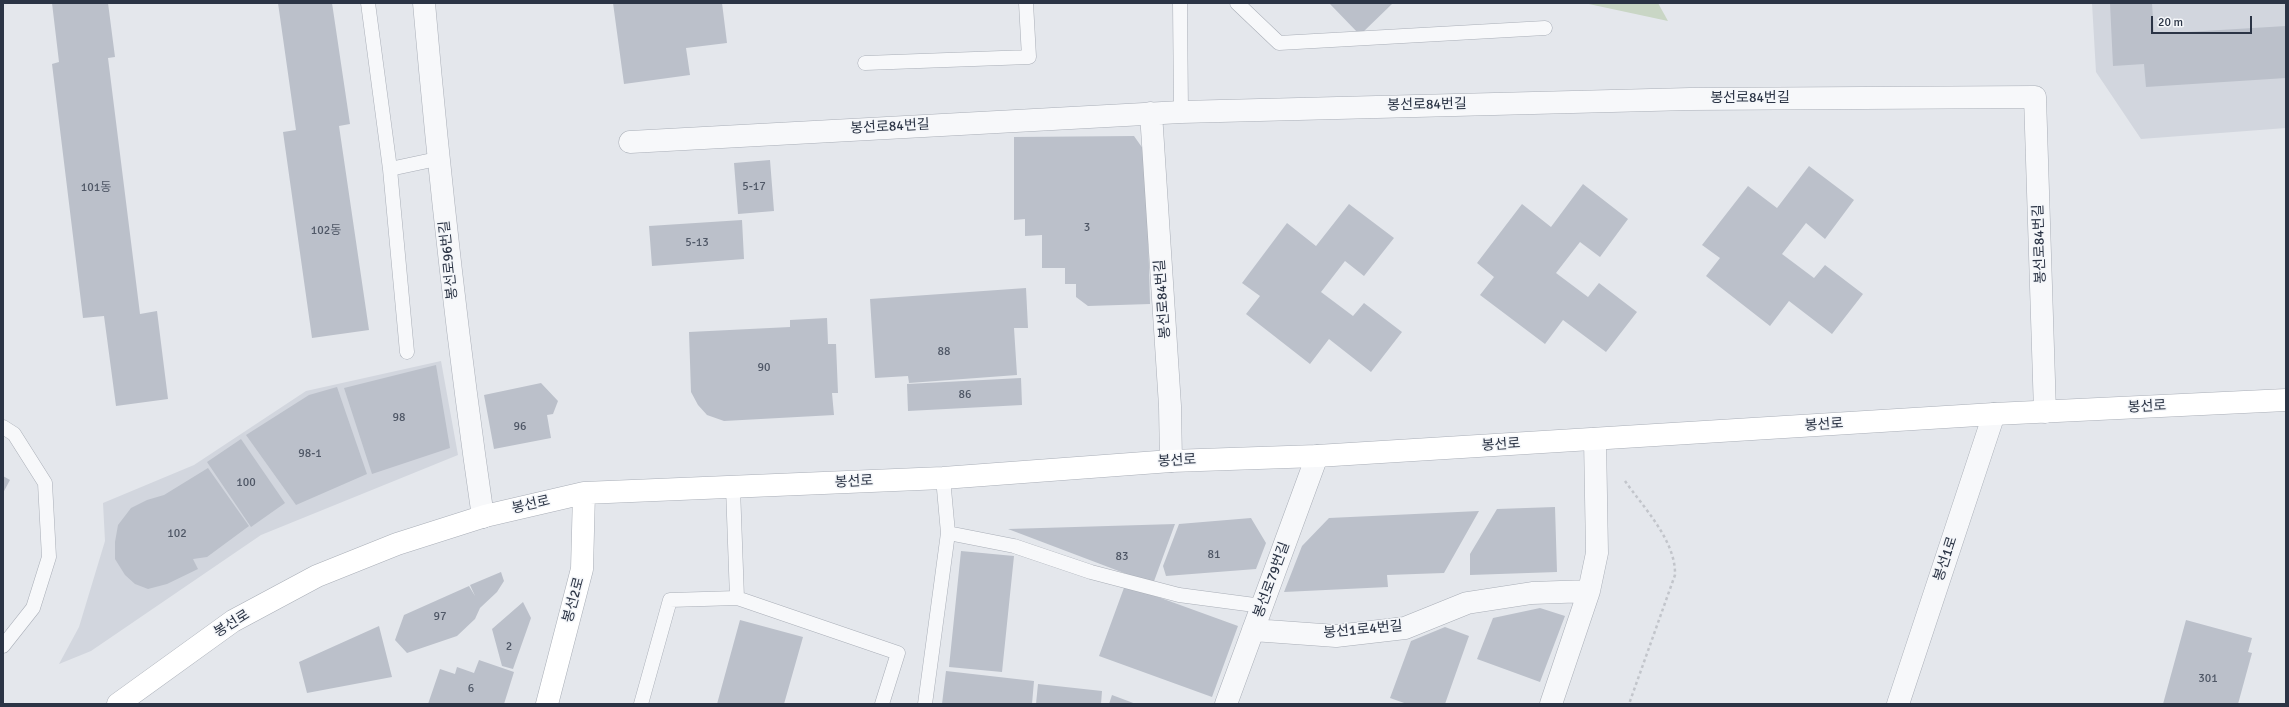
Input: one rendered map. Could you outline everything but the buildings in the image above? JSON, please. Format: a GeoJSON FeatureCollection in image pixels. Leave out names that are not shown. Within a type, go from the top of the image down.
{"type":"FeatureCollection","features":[{"type":"Feature","properties":{"kind":"main road","name":"봉선로"},"geometry":{"type":"LineString","coordinates":[[118,704],[233,621],[317,576],[397,544],[483,517],[584,493],[943,478],[1171,461],[1317,456],[1994,414],[2286,400]]}},
{"type":"Feature","properties":{"kind":"main road","name":"봉선2로"},"geometry":{"type":"LineString","coordinates":[[547,704],[582,569],[584,493]]}},
{"type":"Feature","properties":{"kind":"street","name":"봉선로96번길"},"geometry":{"type":"LineString","coordinates":[[424,3],[437,159],[456,325],[483,517]]}},
{"type":"Feature","properties":{"kind":"street","name":"봉선로84번길"},"geometry":{"type":"LineString","coordinates":[[630,142],[1151,112],[1690,99],[2035,97],[2045,412]]}},
{"type":"Feature","properties":{"kind":"street","name":"봉선로84번길"},"geometry":{"type":"LineString","coordinates":[[1151,112],[1170,406],[1171,461]]}},
{"type":"Feature","properties":{"kind":"street","name":"봉선1로"},"geometry":{"type":"LineString","coordinates":[[1898,704],[1994,414]]}},
{"type":"Feature","properties":{"kind":"street"},"geometry":{"type":"LineString","coordinates":[[1550,704],[1588,591],[1597,553],[1595,439]]}},
{"type":"Feature","properties":{"kind":"street","name":"봉선로79번길"},"geometry":{"type":"LineString","coordinates":[[1226,704],[1317,456]]}},
{"type":"Feature","properties":{"kind":"street","name":"봉선1로4번길"},"geometry":{"type":"LineString","coordinates":[[1253,630],[1336,636],[1405,628],[1467,603],[1532,593],[1588,591]]}},
{"type":"Feature","properties":{"kind":"lane"},"geometry":{"type":"LineString","coordinates":[[368,3],[390,169],[407,352]]}},
{"type":"Feature","properties":{"kind":"lane"},"geometry":{"type":"LineString","coordinates":[[865,63],[1030,57],[1026,3]]}},
{"type":"Feature","properties":{"kind":"lane"},"geometry":{"type":"LineString","coordinates":[[1180,3],[1181,112]]}},
{"type":"Feature","properties":{"kind":"lane"},"geometry":{"type":"LineString","coordinates":[[1237,3],[1280,43],[1545,28]]}},
{"type":"Feature","properties":{"kind":"lane"},"geometry":{"type":"LineString","coordinates":[[390,169],[437,159]]}},
{"type":"Feature","properties":{"kind":"lane"},"geometry":{"type":"LineString","coordinates":[[3,427],[14,434],[45,483],[49,558],[33,608],[3,646]]}},
{"type":"Feature","properties":{"kind":"lane"},"geometry":{"type":"LineString","coordinates":[[925,704],[948,533],[943,478]]}},
{"type":"Feature","properties":{"kind":"lane"},"geometry":{"type":"LineString","coordinates":[[732,488],[737,598]]}},
{"type":"Feature","properties":{"kind":"lane"},"geometry":{"type":"LineString","coordinates":[[948,533],[1014,546],[1091,572],[1179,595],[1262,606]]}},
{"type":"Feature","properties":{"kind":"lane"},"geometry":{"type":"LineString","coordinates":[[641,704],[670,600],[737,598],[898,653],[882,704]]}},
{"type":"Feature","properties":{"kind":"path"},"geometry":{"type":"LineString","coordinates":[[1622,476],[1657,526],[1675,561],[1675,575],[1629,704]]}},
{"type":"Feature","properties":{"kind":"shaded area"},"geometry":{"type":"Polygon","coordinates":[[[2092,3],[2286,3],[2286,128],[2141,139],[2096,72],[2092,3]]]}},
{"type":"Feature","properties":{"kind":"shaded area"},"geometry":{"type":"Polygon","coordinates":[[[441,361],[458,455],[261,535],[91,651],[59,664],[79,627],[105,541],[103,503],[194,465],[306,391],[441,361]]]}},
{"type":"Feature","properties":{"kind":"green space"},"geometry":{"type":"Polygon","coordinates":[[[1584,3],[1658,3],[1668,21],[1584,3]]]}}]}
